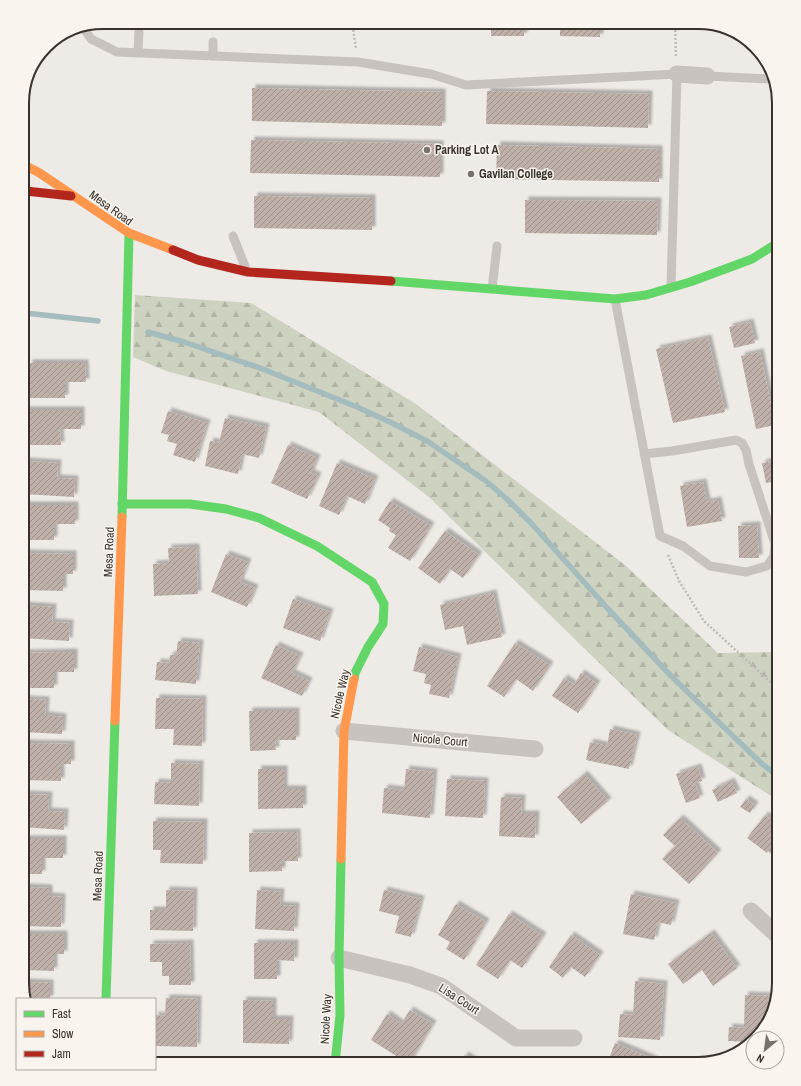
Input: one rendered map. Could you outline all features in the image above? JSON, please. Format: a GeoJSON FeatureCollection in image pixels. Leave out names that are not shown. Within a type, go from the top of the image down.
{"type":"FeatureCollection","features":[{"type":"Feature","properties":{"kind":"street"},"geometry":{"type":"LineString","coordinates":[[677,74],[707,76]]}},
{"type":"Feature","properties":{"kind":"street","name":"Mesa Road"},"geometry":{"type":"LineString","coordinates":[[29,164],[38,172],[129,233],[106,998]]}},
{"type":"Feature","properties":{"kind":"street"},"geometry":{"type":"LineString","coordinates":[[29,191],[75,197]]}},
{"type":"Feature","properties":{"kind":"street"},"geometry":{"type":"LineString","coordinates":[[129,233],[198,260],[248,272],[358,278],[615,299],[646,295],[690,282],[752,259],[772,246]]}},
{"type":"Feature","properties":{"kind":"street","name":"Nicole Way"},"geometry":{"type":"LineString","coordinates":[[122,504],[190,504],[226,509],[259,518],[317,546],[372,582],[384,604],[382,624],[355,673],[344,731],[339,958],[340,1015],[336,1057]]}},
{"type":"Feature","properties":{"kind":"street","name":"Nicole Court"},"geometry":{"type":"LineString","coordinates":[[344,731],[535,749]]}},
{"type":"Feature","properties":{"kind":"street"},"geometry":{"type":"LineString","coordinates":[[750,911],[772,931]]}},
{"type":"Feature","properties":{"kind":"street","name":"Lisa Court"},"geometry":{"type":"LineString","coordinates":[[339,958],[410,975],[441,986],[516,1038],[574,1038]]}},
{"type":"Feature","properties":{"kind":"lane"},"geometry":{"type":"LineString","coordinates":[[85,31],[91,39],[117,52],[358,62],[431,74],[466,85],[677,74],[671,288]]}},
{"type":"Feature","properties":{"kind":"lane"},"geometry":{"type":"LineString","coordinates":[[138,53],[139,31]]}},
{"type":"Feature","properties":{"kind":"lane"},"geometry":{"type":"LineString","coordinates":[[213,42],[213,56]]}},
{"type":"Feature","properties":{"kind":"lane"},"geometry":{"type":"LineString","coordinates":[[707,76],[768,79]]}},
{"type":"Feature","properties":{"kind":"lane"},"geometry":{"type":"LineString","coordinates":[[233,236],[248,272]]}},
{"type":"Feature","properties":{"kind":"lane"},"geometry":{"type":"LineString","coordinates":[[492,289],[497,246]]}},
{"type":"Feature","properties":{"kind":"lane"},"geometry":{"type":"LineString","coordinates":[[615,299],[660,536],[683,546],[710,566],[746,572],[767,566],[772,559]]}},
{"type":"Feature","properties":{"kind":"lane"},"geometry":{"type":"LineString","coordinates":[[644,454],[672,451],[736,440],[742,443],[746,450],[749,464],[772,535]]}},
{"type":"Feature","properties":{"kind":"path"},"geometry":{"type":"LineString","coordinates":[[353,29],[358,62]]}},
{"type":"Feature","properties":{"kind":"path"},"geometry":{"type":"LineString","coordinates":[[675,29],[677,74]]}},
{"type":"Feature","properties":{"kind":"path"},"geometry":{"type":"LineString","coordinates":[[660,536],[680,580],[704,621],[772,684]]}},
{"type":"Feature","properties":{"kind":"green space"},"geometry":{"type":"Polygon","coordinates":[[[135,295],[251,303],[416,404],[625,565],[718,653],[772,652],[772,797],[668,730],[430,498],[319,412],[166,371],[133,357],[135,295]]]}},
{"type":"Feature","properties":{"kind":"building"},"geometry":{"type":"Polygon","coordinates":[[[491,29],[524,29],[524,36],[491,36],[491,29]]]}},
{"type":"Feature","properties":{"kind":"building"},"geometry":{"type":"Polygon","coordinates":[[[560,29],[600,29],[600,37],[560,36],[560,29]]]}},
{"type":"Feature","properties":{"kind":"building"},"geometry":{"type":"Polygon","coordinates":[[[252,88],[442,92],[442,126],[252,121],[252,88]]]}},
{"type":"Feature","properties":{"kind":"building"},"geometry":{"type":"Polygon","coordinates":[[[487,91],[649,94],[648,128],[486,124],[487,91]]]}},
{"type":"Feature","properties":{"kind":"building"},"geometry":{"type":"Polygon","coordinates":[[[251,140],[440,144],[440,177],[250,173],[251,140]]]}},
{"type":"Feature","properties":{"kind":"building"},"geometry":{"type":"Polygon","coordinates":[[[497,145],[659,149],[659,182],[496,179],[497,145]]]}},
{"type":"Feature","properties":{"kind":"building"},"geometry":{"type":"Polygon","coordinates":[[[254,196],[372,198],[372,230],[254,228],[254,196]]]}},
{"type":"Feature","properties":{"kind":"building"},"geometry":{"type":"Polygon","coordinates":[[[525,200],[658,201],[657,235],[525,233],[525,200]]]}},
{"type":"Feature","properties":{"kind":"building"},"geometry":{"type":"Polygon","coordinates":[[[750,322],[755,343],[734,348],[729,327],[750,322]]]}},
{"type":"Feature","properties":{"kind":"building"},"geometry":{"type":"Polygon","coordinates":[[[708,338],[725,412],[673,423],[656,349],[708,338]]]}},
{"type":"Feature","properties":{"kind":"building"},"geometry":{"type":"Polygon","coordinates":[[[760,352],[772,410],[772,426],[756,429],[741,356],[760,352]]]}},
{"type":"Feature","properties":{"kind":"building"},"geometry":{"type":"Polygon","coordinates":[[[29,363],[85,363],[86,382],[65,382],[65,398],[30,398],[29,363]]]}},
{"type":"Feature","properties":{"kind":"building"},"geometry":{"type":"Polygon","coordinates":[[[29,410],[81,410],[81,429],[60,429],[61,445],[29,445],[29,410]]]}},
{"type":"Feature","properties":{"kind":"building"},"geometry":{"type":"Polygon","coordinates":[[[168,411],[207,423],[195,462],[173,455],[177,444],[167,441],[169,435],[161,433],[168,411]]]}},
{"type":"Feature","properties":{"kind":"building"},"geometry":{"type":"Polygon","coordinates":[[[225,418],[266,427],[259,458],[242,454],[238,474],[205,466],[210,441],[219,443],[225,418]]]}},
{"type":"Feature","properties":{"kind":"building"},"geometry":{"type":"Polygon","coordinates":[[[288,445],[317,458],[311,473],[318,476],[307,499],[271,483],[288,445]]]}},
{"type":"Feature","properties":{"kind":"building"},"geometry":{"type":"Polygon","coordinates":[[[29,461],[58,463],[57,478],[75,479],[74,497],[29,494],[29,461]]]}},
{"type":"Feature","properties":{"kind":"building"},"geometry":{"type":"Polygon","coordinates":[[[772,461],[772,482],[766,483],[762,463],[772,461]]]}},
{"type":"Feature","properties":{"kind":"building"},"geometry":{"type":"Polygon","coordinates":[[[337,463],[375,479],[365,504],[347,496],[339,515],[319,506],[337,463]]]}},
{"type":"Feature","properties":{"kind":"building"},"geometry":{"type":"Polygon","coordinates":[[[703,482],[707,502],[718,500],[722,521],[687,527],[680,486],[703,482]]]}},
{"type":"Feature","properties":{"kind":"building"},"geometry":{"type":"Polygon","coordinates":[[[390,501],[431,526],[410,561],[388,548],[396,535],[389,531],[390,528],[378,520],[390,501]]]}},
{"type":"Feature","properties":{"kind":"building"},"geometry":{"type":"Polygon","coordinates":[[[29,505],[75,505],[75,524],[54,524],[54,540],[29,540],[29,505]]]}},
{"type":"Feature","properties":{"kind":"building"},"geometry":{"type":"Polygon","coordinates":[[[757,525],[759,558],[739,558],[738,526],[757,525]]]}},
{"type":"Feature","properties":{"kind":"building"},"geometry":{"type":"Polygon","coordinates":[[[445,531],[479,555],[463,578],[450,569],[440,584],[418,568],[445,531]]]}},
{"type":"Feature","properties":{"kind":"building"},"geometry":{"type":"Polygon","coordinates":[[[196,547],[198,594],[154,596],[153,564],[169,563],[168,548],[196,547]]]}},
{"type":"Feature","properties":{"kind":"building"},"geometry":{"type":"Polygon","coordinates":[[[29,553],[73,554],[73,574],[63,574],[63,591],[29,590],[29,553]]]}},
{"type":"Feature","properties":{"kind":"building"},"geometry":{"type":"Polygon","coordinates":[[[226,554],[248,562],[240,582],[255,588],[247,607],[211,592],[226,554]]]}},
{"type":"Feature","properties":{"kind":"building"},"geometry":{"type":"Polygon","coordinates":[[[493,593],[502,637],[467,645],[463,626],[445,630],[440,605],[493,593]]]}},
{"type":"Feature","properties":{"kind":"building"},"geometry":{"type":"Polygon","coordinates":[[[293,599],[330,612],[320,641],[283,628],[293,599]]]}},
{"type":"Feature","properties":{"kind":"building"},"geometry":{"type":"Polygon","coordinates":[[[29,605],[53,607],[52,622],[70,623],[69,641],[29,638],[29,605]]]}},
{"type":"Feature","properties":{"kind":"building"},"geometry":{"type":"Polygon","coordinates":[[[178,641],[200,643],[196,684],[155,680],[157,662],[169,663],[170,655],[176,655],[178,641]]]}},
{"type":"Feature","properties":{"kind":"building"},"geometry":{"type":"Polygon","coordinates":[[[515,643],[550,665],[533,691],[516,679],[504,697],[487,686],[515,643]]]}},
{"type":"Feature","properties":{"kind":"building"},"geometry":{"type":"Polygon","coordinates":[[[276,645],[300,656],[292,673],[309,681],[302,696],[261,678],[276,645]]]}},
{"type":"Feature","properties":{"kind":"building"},"geometry":{"type":"Polygon","coordinates":[[[419,647],[458,657],[449,698],[429,694],[431,685],[424,683],[426,674],[413,671],[419,647]]]}},
{"type":"Feature","properties":{"kind":"building"},"geometry":{"type":"Polygon","coordinates":[[[74,652],[74,672],[54,672],[54,688],[29,688],[29,653],[74,652]]]}},
{"type":"Feature","properties":{"kind":"building"},"geometry":{"type":"Polygon","coordinates":[[[581,673],[597,684],[578,713],[552,696],[564,678],[574,685],[581,673]]]}},
{"type":"Feature","properties":{"kind":"building"},"geometry":{"type":"Polygon","coordinates":[[[156,698],[203,699],[202,746],[173,745],[174,729],[155,729],[156,698]]]}},
{"type":"Feature","properties":{"kind":"building"},"geometry":{"type":"Polygon","coordinates":[[[29,699],[46,700],[45,715],[63,717],[62,734],[29,732],[29,699]]]}},
{"type":"Feature","properties":{"kind":"building"},"geometry":{"type":"Polygon","coordinates":[[[249,711],[296,711],[296,740],[275,740],[276,750],[250,751],[249,711]]]}},
{"type":"Feature","properties":{"kind":"building"},"geometry":{"type":"Polygon","coordinates":[[[610,729],[637,735],[629,769],[586,760],[590,742],[607,746],[610,729]]]}},
{"type":"Feature","properties":{"kind":"building"},"geometry":{"type":"Polygon","coordinates":[[[29,743],[71,744],[71,764],[61,764],[61,781],[29,780],[29,743]]]}},
{"type":"Feature","properties":{"kind":"building"},"geometry":{"type":"Polygon","coordinates":[[[171,763],[200,764],[199,806],[154,804],[155,782],[171,783],[171,763]]]}},
{"type":"Feature","properties":{"kind":"building"},"geometry":{"type":"Polygon","coordinates":[[[698,767],[702,781],[695,783],[700,798],[686,803],[676,774],[698,767]]]}},
{"type":"Feature","properties":{"kind":"building"},"geometry":{"type":"Polygon","coordinates":[[[258,769],[284,769],[284,789],[303,789],[303,808],[258,809],[258,769]]]}},
{"type":"Feature","properties":{"kind":"building"},"geometry":{"type":"Polygon","coordinates":[[[406,769],[434,772],[430,818],[382,813],[384,788],[404,790],[406,769]]]}},
{"type":"Feature","properties":{"kind":"building"},"geometry":{"type":"Polygon","coordinates":[[[584,774],[608,801],[581,824],[557,797],[584,774]]]}},
{"type":"Feature","properties":{"kind":"building"},"geometry":{"type":"Polygon","coordinates":[[[447,779],[485,781],[483,818],[445,816],[447,779]]]}},
{"type":"Feature","properties":{"kind":"building"},"geometry":{"type":"Polygon","coordinates":[[[731,781],[737,793],[718,802],[712,790],[731,781]]]}},
{"type":"Feature","properties":{"kind":"building"},"geometry":{"type":"Polygon","coordinates":[[[29,794],[49,795],[48,811],[65,812],[64,830],[29,828],[29,794]]]}},
{"type":"Feature","properties":{"kind":"building"},"geometry":{"type":"Polygon","coordinates":[[[501,797],[522,798],[521,814],[536,814],[535,838],[499,836],[501,797]]]}},
{"type":"Feature","properties":{"kind":"building"},"geometry":{"type":"Polygon","coordinates":[[[746,799],[755,805],[750,813],[740,807],[746,799]]]}},
{"type":"Feature","properties":{"kind":"building"},"geometry":{"type":"Polygon","coordinates":[[[765,815],[772,820],[772,854],[768,851],[767,853],[747,838],[765,815]]]}},
{"type":"Feature","properties":{"kind":"building"},"geometry":{"type":"Polygon","coordinates":[[[680,818],[718,853],[689,884],[662,859],[675,846],[663,835],[680,818]]]}},
{"type":"Feature","properties":{"kind":"building"},"geometry":{"type":"Polygon","coordinates":[[[153,821],[204,822],[203,864],[160,863],[161,850],[153,850],[153,821]]]}},
{"type":"Feature","properties":{"kind":"building"},"geometry":{"type":"Polygon","coordinates":[[[297,832],[298,861],[282,861],[282,871],[249,872],[249,833],[297,832]]]}},
{"type":"Feature","properties":{"kind":"building"},"geometry":{"type":"Polygon","coordinates":[[[29,839],[63,839],[63,858],[42,858],[42,874],[29,874],[29,839]]]}},
{"type":"Feature","properties":{"kind":"building"},"geometry":{"type":"Polygon","coordinates":[[[29,887],[49,888],[49,896],[62,897],[61,927],[29,926],[29,887]]]}},
{"type":"Feature","properties":{"kind":"building"},"geometry":{"type":"Polygon","coordinates":[[[166,890],[194,891],[193,931],[150,930],[150,910],[166,910],[166,890]]]}},
{"type":"Feature","properties":{"kind":"building"},"geometry":{"type":"Polygon","coordinates":[[[257,890],[281,892],[280,905],[296,906],[294,931],[255,929],[257,890]]]}},
{"type":"Feature","properties":{"kind":"building"},"geometry":{"type":"Polygon","coordinates":[[[384,890],[421,899],[411,937],[395,933],[399,916],[379,911],[384,890]]]}},
{"type":"Feature","properties":{"kind":"building"},"geometry":{"type":"Polygon","coordinates":[[[631,894],[676,903],[671,925],[658,922],[654,940],[623,934],[631,894]]]}},
{"type":"Feature","properties":{"kind":"building"},"geometry":{"type":"Polygon","coordinates":[[[456,904],[486,922],[464,960],[446,949],[450,942],[438,935],[456,904]]]}},
{"type":"Feature","properties":{"kind":"building"},"geometry":{"type":"Polygon","coordinates":[[[509,914],[543,936],[522,968],[510,960],[498,979],[476,965],[509,914]]]}},
{"type":"Feature","properties":{"kind":"building"},"geometry":{"type":"Polygon","coordinates":[[[711,933],[737,968],[713,986],[702,970],[683,984],[668,964],[711,933]]]}},
{"type":"Feature","properties":{"kind":"building"},"geometry":{"type":"Polygon","coordinates":[[[29,934],[64,934],[64,954],[54,954],[54,971],[29,970],[29,934]]]}},
{"type":"Feature","properties":{"kind":"building"},"geometry":{"type":"Polygon","coordinates":[[[571,935],[600,955],[585,977],[571,967],[563,978],[549,967],[571,935]]]}},
{"type":"Feature","properties":{"kind":"building"},"geometry":{"type":"Polygon","coordinates":[[[190,943],[191,985],[169,985],[169,976],[162,976],[162,962],[150,962],[150,944],[190,943]]]}},
{"type":"Feature","properties":{"kind":"building"},"geometry":{"type":"Polygon","coordinates":[[[254,943],[295,943],[294,961],[277,960],[277,979],[254,979],[254,943]]]}},
{"type":"Feature","properties":{"kind":"building"},"geometry":{"type":"Polygon","coordinates":[[[635,981],[664,984],[660,1040],[618,1037],[620,1014],[633,1015],[635,981]]]}},
{"type":"Feature","properties":{"kind":"building"},"geometry":{"type":"Polygon","coordinates":[[[29,982],[50,983],[50,998],[31,998],[29,982]]]}},
{"type":"Feature","properties":{"kind":"building"},"geometry":{"type":"Polygon","coordinates":[[[745,995],[771,996],[764,1016],[755,1030],[745,1030],[745,1040],[743,1042],[728,1041],[729,1027],[744,1028],[745,995]]]}},
{"type":"Feature","properties":{"kind":"building"},"geometry":{"type":"Polygon","coordinates":[[[166,998],[198,999],[197,1047],[156,1046],[156,1015],[165,1016],[166,998]]]}},
{"type":"Feature","properties":{"kind":"building"},"geometry":{"type":"Polygon","coordinates":[[[243,1000],[273,1001],[273,1019],[290,1019],[289,1044],[243,1043],[243,1000]]]}},
{"type":"Feature","properties":{"kind":"building"},"geometry":{"type":"Polygon","coordinates":[[[410,1010],[433,1024],[413,1057],[398,1057],[371,1040],[387,1014],[401,1024],[410,1010]]]}},
{"type":"Feature","properties":{"kind":"building"},"geometry":{"type":"Polygon","coordinates":[[[615,1043],[648,1057],[610,1057],[615,1043]]]}},
{"type":"Feature","properties":{"kind":"waterway"},"geometry":{"type":"LineString","coordinates":[[29,313],[98,321]]}},
{"type":"Feature","properties":{"kind":"waterway"},"geometry":{"type":"LineString","coordinates":[[148,332],[184,342],[260,368],[357,407],[427,441],[486,481],[531,523],[671,676],[761,763],[772,772]]}},
{"type":"Feature","properties":{"kind":"traffic: fast"},"geometry":{"type":"LineString","coordinates":[[122,517],[129,233]]}},
{"type":"Feature","properties":{"kind":"traffic: fast"},"geometry":{"type":"LineString","coordinates":[[391,281],[615,299],[646,295],[690,282],[752,259],[772,246]]}},
{"type":"Feature","properties":{"kind":"traffic: fast"},"geometry":{"type":"LineString","coordinates":[[122,504],[190,504],[226,509],[259,518],[317,546],[372,582],[384,604],[383,624],[368,647],[355,673],[354,679]]}},
{"type":"Feature","properties":{"kind":"traffic: fast"},"geometry":{"type":"LineString","coordinates":[[106,998],[115,721]]}},
{"type":"Feature","properties":{"kind":"traffic: fast"},"geometry":{"type":"LineString","coordinates":[[336,1057],[340,1015],[339,958],[341,859]]}},
{"type":"Feature","properties":{"kind":"traffic: slow"},"geometry":{"type":"LineString","coordinates":[[29,168],[129,233],[173,250]]}},
{"type":"Feature","properties":{"kind":"traffic: slow"},"geometry":{"type":"LineString","coordinates":[[115,721],[122,517]]}},
{"type":"Feature","properties":{"kind":"traffic: slow"},"geometry":{"type":"LineString","coordinates":[[341,859],[344,731],[354,679]]}},
{"type":"Feature","properties":{"kind":"traffic: jam"},"geometry":{"type":"LineString","coordinates":[[29,191],[71,196]]}},
{"type":"Feature","properties":{"kind":"traffic: jam"},"geometry":{"type":"LineString","coordinates":[[173,250],[198,260],[248,272],[391,281]]}},
{"type":"Feature","properties":{"kind":"place","name":"Parking Lot A"},"geometry":{"type":"Point","coordinates":[427,150]}},
{"type":"Feature","properties":{"kind":"place","name":"Gavilan College"},"geometry":{"type":"Point","coordinates":[471,174]}}]}
